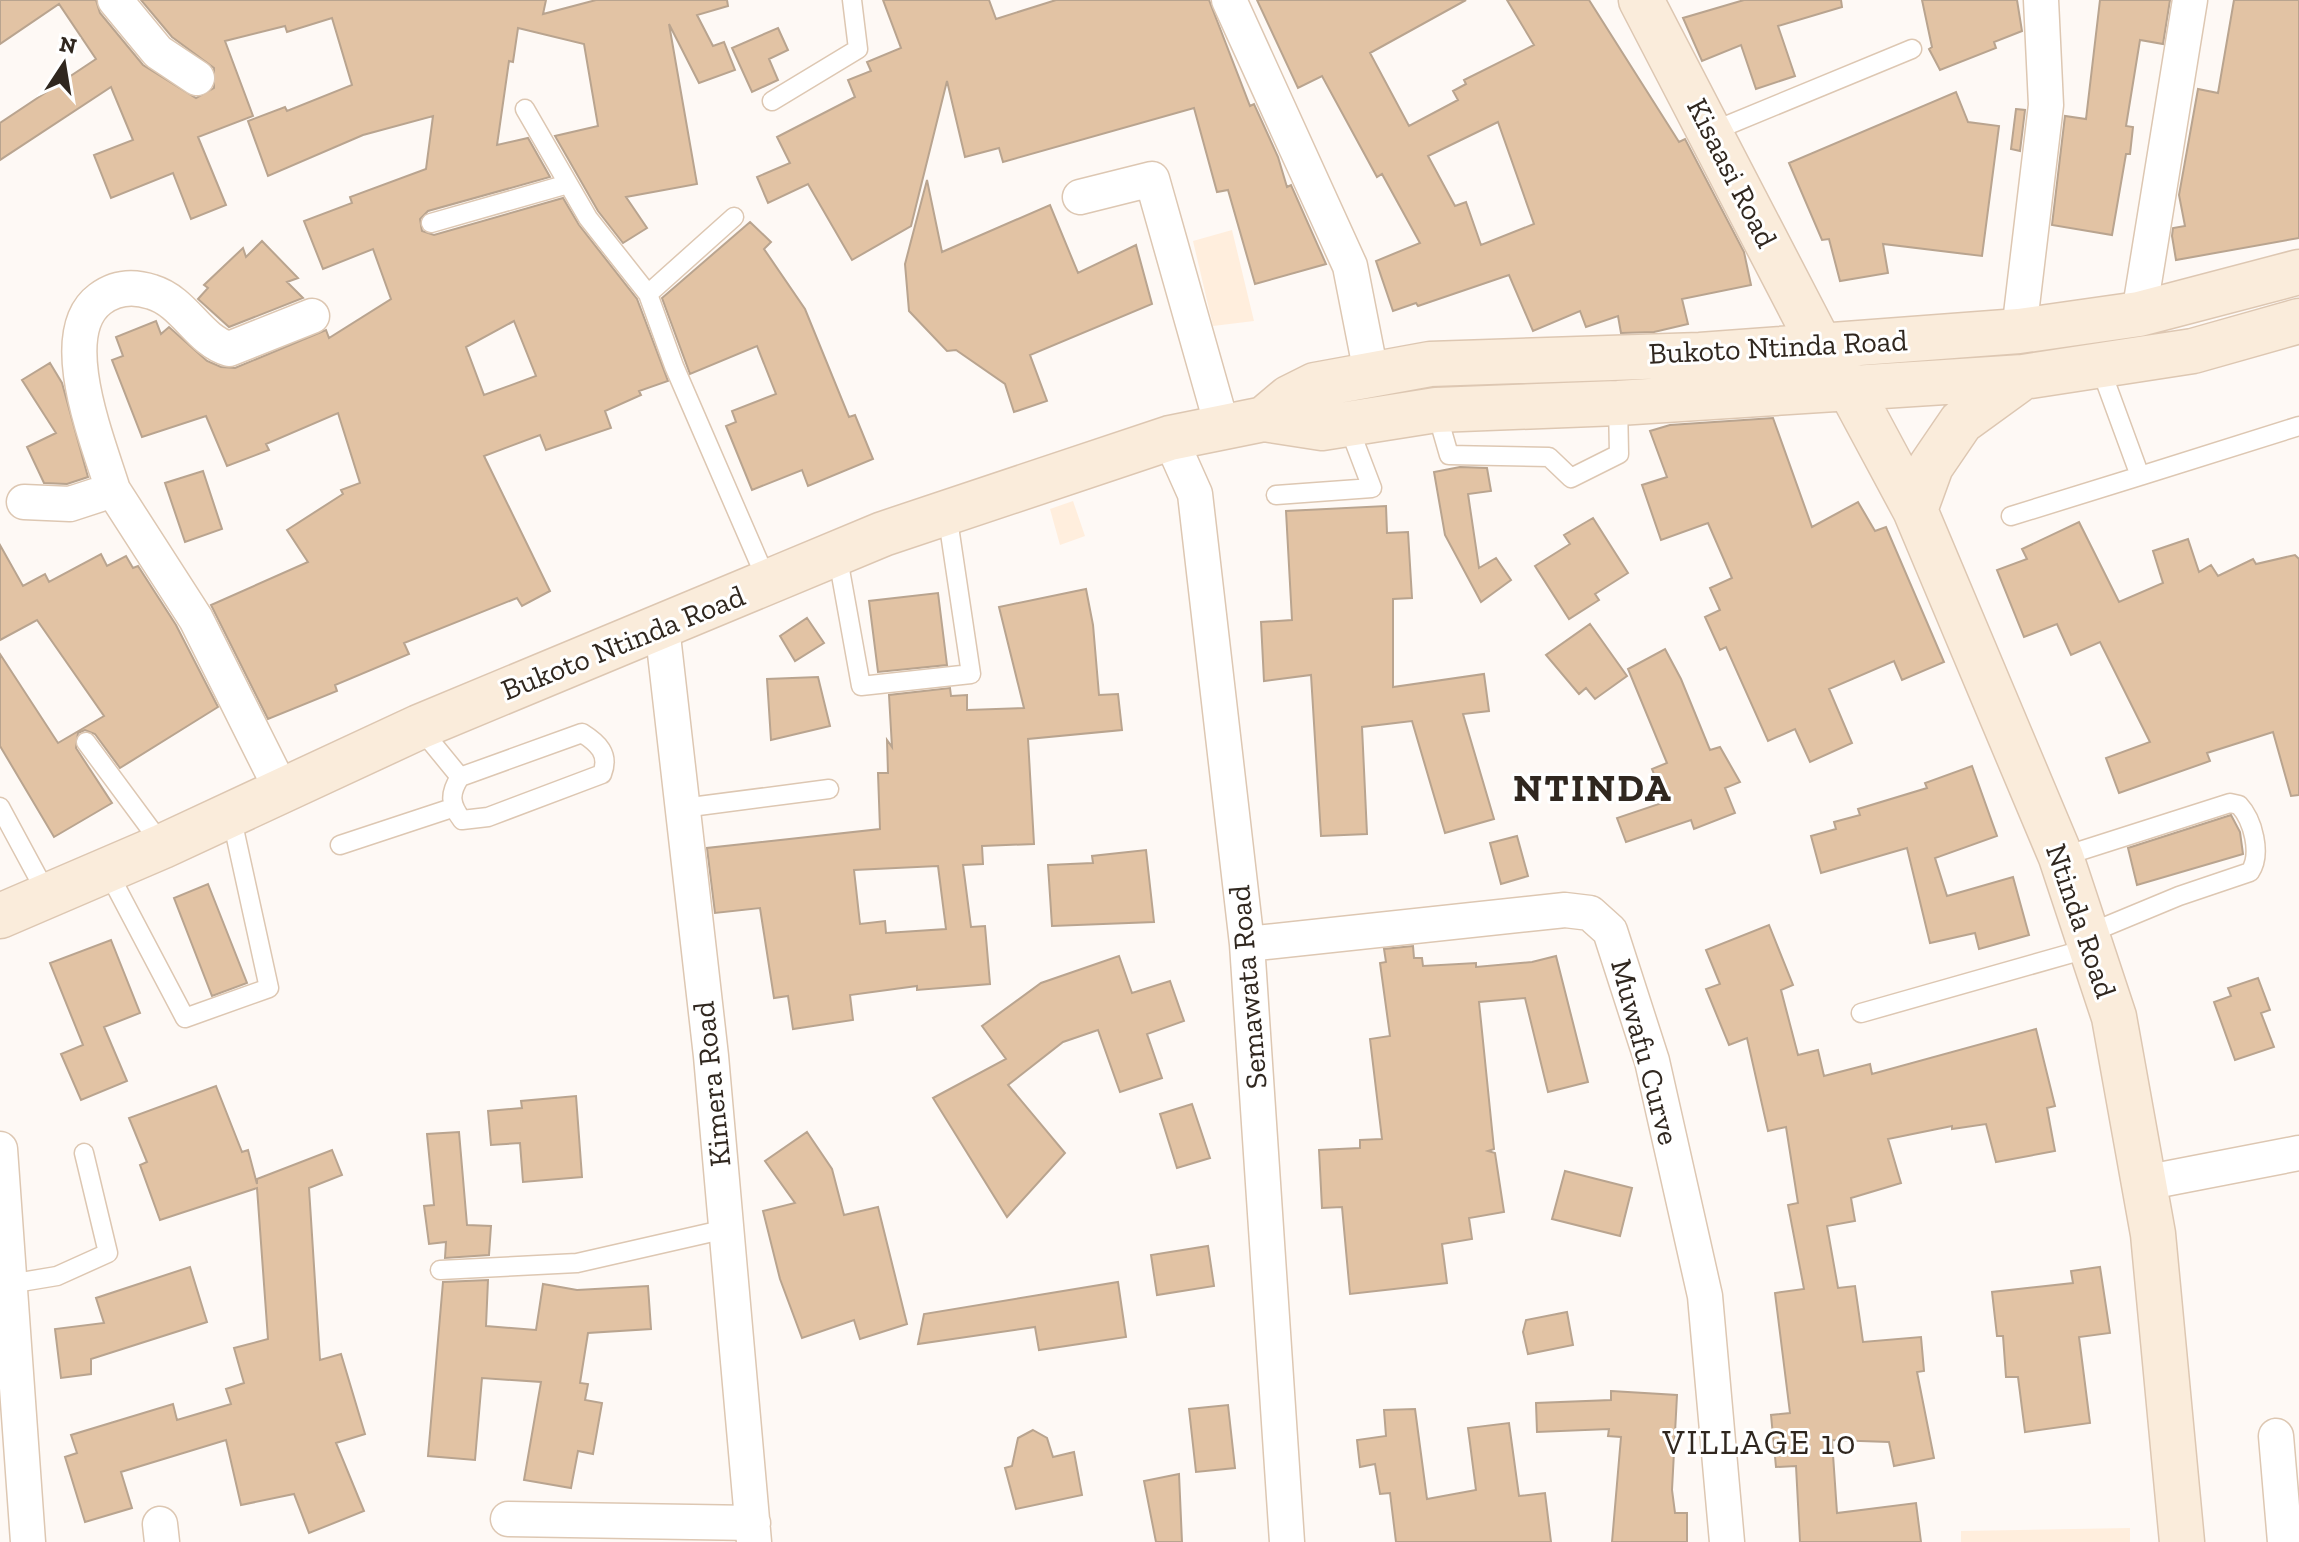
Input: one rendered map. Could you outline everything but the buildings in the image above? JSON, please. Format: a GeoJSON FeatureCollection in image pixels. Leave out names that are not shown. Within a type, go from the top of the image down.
{"type":"FeatureCollection","features":[{"type":"Feature","properties":{"kind":"main road","name":"Kisaasi Road"},"geometry":{"type":"LineString","coordinates":[[1641,0],[1821,347]]}},
{"type":"Feature","properties":{"kind":"main road","name":"Bukoto Ntinda Road"},"geometry":{"type":"LineString","coordinates":[[0,916],[163,846],[419,727],[837,553],[1170,438],[1243,422],[1315,385],[1430,364],[1518,358],[1700,355],[2019,331],[2139,314],[2299,272]]}},
{"type":"Feature","properties":{"kind":"main road","name":"Bukoto Ntinda Road"},"geometry":{"type":"LineString","coordinates":[[1243,422],[1348,425],[1436,410],[1618,403],[2023,377],[2193,351],[2299,321]]}},
{"type":"Feature","properties":{"kind":"main road","name":"Ntinda Road"},"geometry":{"type":"LineString","coordinates":[[1821,347],[1850,389],[1915,510],[2061,857],[2114,1017],[2153,1234],[2182,1542]]}},
{"type":"Feature","properties":{"kind":"main road"},"geometry":{"type":"LineString","coordinates":[[1915,510],[1931,466],[1961,422],[2023,377]]}},
{"type":"Feature","properties":{"kind":"street"},"geometry":{"type":"LineString","coordinates":[[115,0],[158,52],[197,78]]}},
{"type":"Feature","properties":{"kind":"street"},"geometry":{"type":"LineString","coordinates":[[1229,0],[1350,266],[1371,373]]}},
{"type":"Feature","properties":{"kind":"street"},"geometry":{"type":"LineString","coordinates":[[2019,331],[2046,105],[2041,0]]}},
{"type":"Feature","properties":{"kind":"street"},"geometry":{"type":"LineString","coordinates":[[2139,314],[2190,0]]}},
{"type":"Feature","properties":{"kind":"street"},"geometry":{"type":"LineString","coordinates":[[1080,197],[1152,179],[1243,422]]}},
{"type":"Feature","properties":{"kind":"street"},"geometry":{"type":"LineString","coordinates":[[282,791],[196,619],[113,490],[84,397],[83,320],[93,304],[119,288],[151,291],[173,300],[212,339],[229,349],[312,316]]}},
{"type":"Feature","properties":{"kind":"street","name":"Semawata Road"},"geometry":{"type":"LineString","coordinates":[[1170,438],[1195,494],[1247,944],[1287,1542]]}},
{"type":"Feature","properties":{"kind":"street"},"geometry":{"type":"LineString","coordinates":[[24,502],[70,504],[113,490]]}},
{"type":"Feature","properties":{"kind":"street","name":"Kimera Road"},"geometry":{"type":"LineString","coordinates":[[662,627],[726,1229],[753,1532]]}},
{"type":"Feature","properties":{"kind":"street","name":"Muwafu Curve"},"geometry":{"type":"LineString","coordinates":[[1247,944],[1565,910],[1590,913],[1610,931],[1652,1061],[1705,1296],[1727,1542]]}},
{"type":"Feature","properties":{"kind":"street"},"geometry":{"type":"LineString","coordinates":[[0,1149],[28,1542]]}},
{"type":"Feature","properties":{"kind":"street"},"geometry":{"type":"LineString","coordinates":[[2144,1183],[2299,1153]]}},
{"type":"Feature","properties":{"kind":"street"},"geometry":{"type":"LineString","coordinates":[[2276,1436],[2285,1542]]}},
{"type":"Feature","properties":{"kind":"street"},"geometry":{"type":"LineString","coordinates":[[508,1519],[753,1532]]}},
{"type":"Feature","properties":{"kind":"lane"},"geometry":{"type":"LineString","coordinates":[[772,101],[858,49],[852,0]]}},
{"type":"Feature","properties":{"kind":"lane"},"geometry":{"type":"LineString","coordinates":[[1711,132],[1912,49]]}},
{"type":"Feature","properties":{"kind":"lane"},"geometry":{"type":"LineString","coordinates":[[525,109],[588,218],[648,294],[674,366],[768,583]]}},
{"type":"Feature","properties":{"kind":"lane"},"geometry":{"type":"LineString","coordinates":[[431,223],[568,184]]}},
{"type":"Feature","properties":{"kind":"lane"},"geometry":{"type":"LineString","coordinates":[[648,294],[734,217]]}},
{"type":"Feature","properties":{"kind":"lane"},"geometry":{"type":"LineString","coordinates":[[2100,367],[2140,476]]}},
{"type":"Feature","properties":{"kind":"lane"},"geometry":{"type":"LineString","coordinates":[[1436,410],[1449,455],[1549,457],[1571,478],[1619,454],[1618,403]]}},
{"type":"Feature","properties":{"kind":"lane"},"geometry":{"type":"LineString","coordinates":[[1276,495],[1372,488],[1348,425]]}},
{"type":"Feature","properties":{"kind":"lane"},"geometry":{"type":"LineString","coordinates":[[2011,516],[2299,426]]}},
{"type":"Feature","properties":{"kind":"lane"},"geometry":{"type":"LineString","coordinates":[[837,553],[861,686],[971,674],[947,513]]}},
{"type":"Feature","properties":{"kind":"lane"},"geometry":{"type":"LineString","coordinates":[[419,727],[460,777]]}},
{"type":"Feature","properties":{"kind":"lane"},"geometry":{"type":"LineString","coordinates":[[582,733],[595,741],[607,763],[602,774],[488,817],[462,820],[452,808],[452,790],[460,777],[582,733]]}},
{"type":"Feature","properties":{"kind":"lane"},"geometry":{"type":"LineString","coordinates":[[86,742],[163,846]]}},
{"type":"Feature","properties":{"kind":"lane"},"geometry":{"type":"LineString","coordinates":[[683,808],[829,789]]}},
{"type":"Feature","properties":{"kind":"lane"},"geometry":{"type":"LineString","coordinates":[[1861,1013],[2088,941],[2179,896],[2250,872],[2256,859],[2251,825],[2239,805],[2230,803],[2061,857]]}},
{"type":"Feature","properties":{"kind":"lane"},"geometry":{"type":"LineString","coordinates":[[0,807],[48,896]]}},
{"type":"Feature","properties":{"kind":"lane"},"geometry":{"type":"LineString","coordinates":[[340,845],[452,808]]}},
{"type":"Feature","properties":{"kind":"lane"},"geometry":{"type":"LineString","coordinates":[[107,870],[185,1018],[269,988],[231,815]]}},
{"type":"Feature","properties":{"kind":"lane"},"geometry":{"type":"LineString","coordinates":[[9,1284],[57,1276],[108,1253],[84,1153]]}},
{"type":"Feature","properties":{"kind":"lane"},"geometry":{"type":"LineString","coordinates":[[440,1270],[577,1263],[726,1229]]}},
{"type":"Feature","properties":{"kind":"shaded area"},"geometry":{"type":"Polygon","coordinates":[[[1232,230],[1254,321],[1213,326],[1193,241],[1232,230]]]}},
{"type":"Feature","properties":{"kind":"shaded area"},"geometry":{"type":"Polygon","coordinates":[[[1073,501],[1085,536],[1060,545],[1050,509],[1073,501]]]}},
{"type":"Feature","properties":{"kind":"shaded area"},"geometry":{"type":"Polygon","coordinates":[[[2130,1528],[2130,1542],[1961,1542],[1961,1531],[2130,1528]]]}},
{"type":"Feature","properties":{"kind":"district","name":"NTINDA"},"geometry":{"type":"Point","coordinates":[1593,788]}},
{"type":"Feature","properties":{"kind":"district","name":"VILLAGE 10"},"geometry":{"type":"Point","coordinates":[1760,1442]}}]}
